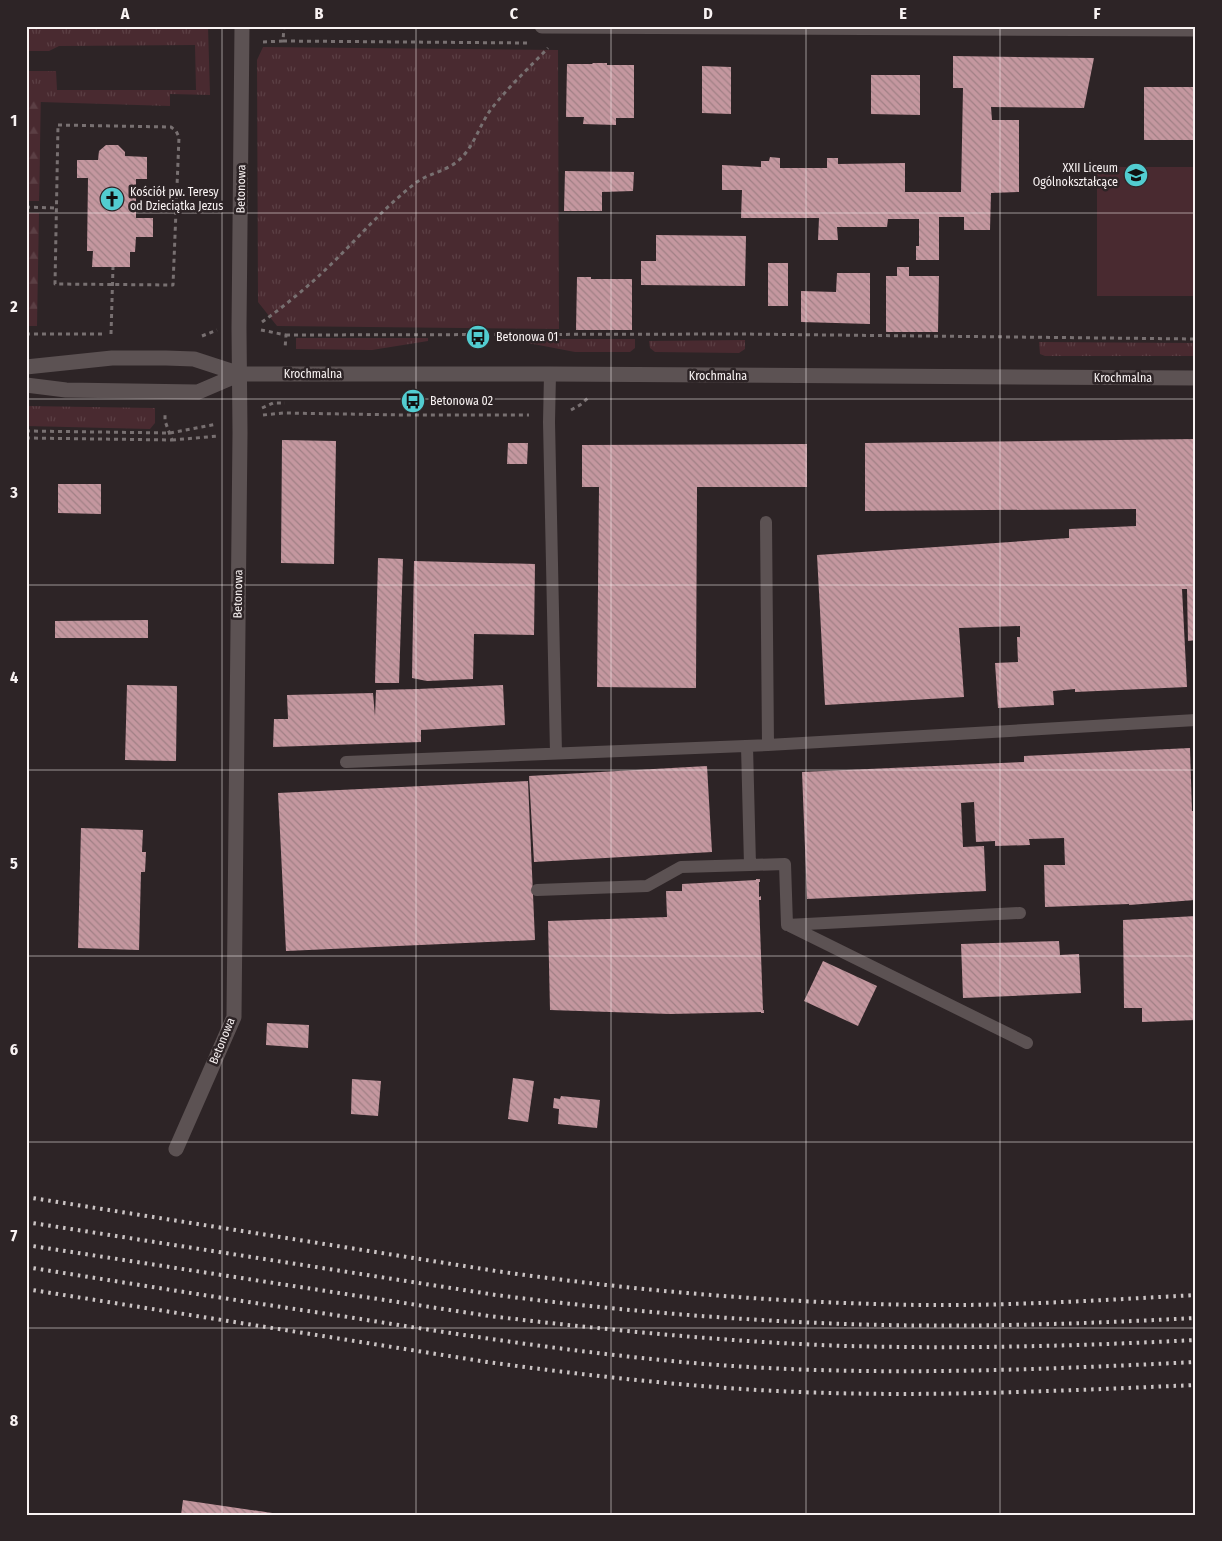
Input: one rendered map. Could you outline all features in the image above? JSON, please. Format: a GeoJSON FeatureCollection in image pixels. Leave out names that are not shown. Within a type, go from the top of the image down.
{"type":"FeatureCollection","features":[{"type":"Feature","properties":{"kind":"street","name":"Betonowa"},"geometry":{"type":"LineString","coordinates":[[176,1149],[234,1017],[242,26]]}},
{"type":"Feature","properties":{"kind":"street"},"geometry":{"type":"LineString","coordinates":[[542,26],[1196,30]]}},
{"type":"Feature","properties":{"kind":"street","name":"Krochmalna"},"geometry":{"type":"LineString","coordinates":[[26,367],[112,358],[166,358],[194,359],[240,374],[1196,378]]}},
{"type":"Feature","properties":{"kind":"street","name":"Krochmalna"},"geometry":{"type":"LineString","coordinates":[[26,384],[66,390],[198,392],[240,374]]}},
{"type":"Feature","properties":{"kind":"lane"},"geometry":{"type":"LineString","coordinates":[[550,374],[556,753]]}},
{"type":"Feature","properties":{"kind":"lane"},"geometry":{"type":"LineString","coordinates":[[766,522],[768,745]]}},
{"type":"Feature","properties":{"kind":"lane"},"geometry":{"type":"LineString","coordinates":[[346,762],[768,745],[1196,720]]}},
{"type":"Feature","properties":{"kind":"lane"},"geometry":{"type":"LineString","coordinates":[[747,746],[750,865]]}},
{"type":"Feature","properties":{"kind":"lane"},"geometry":{"type":"LineString","coordinates":[[537,890],[647,886],[681,867],[785,864],[788,925]]}},
{"type":"Feature","properties":{"kind":"lane"},"geometry":{"type":"LineString","coordinates":[[788,925],[1020,913]]}},
{"type":"Feature","properties":{"kind":"lane"},"geometry":{"type":"LineString","coordinates":[[788,925],[1027,1043]]}},
{"type":"Feature","properties":{"kind":"path"},"geometry":{"type":"LineString","coordinates":[[261,322],[285,305],[323,272],[414,183],[448,168],[460,160],[471,145],[488,114],[500,99],[554,43]]}},
{"type":"Feature","properties":{"kind":"path"},"geometry":{"type":"LineString","coordinates":[[58,125],[171,127],[176,130],[179,137],[173,285],[113,285],[55,284],[58,125]]}},
{"type":"Feature","properties":{"kind":"path"},"geometry":{"type":"LineString","coordinates":[[26,207],[56,208]]}},
{"type":"Feature","properties":{"kind":"path"},"geometry":{"type":"LineString","coordinates":[[111,334],[113,267]]}},
{"type":"Feature","properties":{"kind":"path"},"geometry":{"type":"LineString","coordinates":[[253,328],[286,335],[740,334],[1196,339]]}},
{"type":"Feature","properties":{"kind":"path"},"geometry":{"type":"LineString","coordinates":[[286,335],[286,349]]}},
{"type":"Feature","properties":{"kind":"path"},"geometry":{"type":"LineString","coordinates":[[26,431],[170,432],[267,414],[284,413],[404,415],[565,414],[580,405],[612,375]]}},
{"type":"Feature","properties":{"kind":"path"},"geometry":{"type":"LineString","coordinates":[[26,438],[172,440],[170,432]]}},
{"type":"Feature","properties":{"kind":"green space"},"geometry":{"type":"Polygon","coordinates":[[[26,26],[208,26],[210,95],[170,94],[170,106],[40,102],[39,201],[26,201],[26,71],[56,71],[57,90],[196,90],[195,45],[59,46],[49,51],[26,51],[26,26]]]}},
{"type":"Feature","properties":{"kind":"green space"},"geometry":{"type":"Polygon","coordinates":[[[263,47],[558,50],[559,329],[277,326],[258,302],[257,60],[263,47]]]}},
{"type":"Feature","properties":{"kind":"green space"},"geometry":{"type":"Polygon","coordinates":[[[26,90],[41,90],[39,201],[26,201],[26,90]]]}},
{"type":"Feature","properties":{"kind":"green space"},"geometry":{"type":"Polygon","coordinates":[[[1097,167],[1196,167],[1196,296],[1097,296],[1097,167]]]}},
{"type":"Feature","properties":{"kind":"green space"},"geometry":{"type":"Polygon","coordinates":[[[26,213],[39,213],[37,326],[26,326],[26,213]]]}},
{"type":"Feature","properties":{"kind":"green space"},"geometry":{"type":"Polygon","coordinates":[[[296,338],[428,338],[428,341],[372,350],[296,349],[296,338]]]}},
{"type":"Feature","properties":{"kind":"green space"},"geometry":{"type":"Polygon","coordinates":[[[523,339],[635,339],[635,348],[630,352],[575,352],[523,342],[523,339]]]}},
{"type":"Feature","properties":{"kind":"green space"},"geometry":{"type":"Polygon","coordinates":[[[745,340],[745,349],[739,353],[655,352],[650,348],[649,341],[745,340]]]}},
{"type":"Feature","properties":{"kind":"green space"},"geometry":{"type":"Polygon","coordinates":[[[1039,342],[1196,343],[1196,356],[1045,356],[1040,354],[1039,342]]]}},
{"type":"Feature","properties":{"kind":"green space"},"geometry":{"type":"Polygon","coordinates":[[[26,406],[155,408],[155,423],[150,429],[26,426],[26,406]]]}},
{"type":"Feature","properties":{"kind":"building"},"geometry":{"type":"Polygon","coordinates":[[[953,56],[1094,58],[1084,108],[991,107],[992,120],[1019,120],[1019,192],[991,193],[990,230],[964,230],[964,217],[939,217],[939,260],[916,260],[916,246],[919,246],[919,219],[888,219],[887,227],[837,227],[838,240],[818,240],[819,218],[741,218],[742,190],[722,190],[722,165],[761,167],[761,161],[769,161],[770,157],[780,158],[780,168],[827,168],[827,158],[838,158],[838,164],[905,163],[905,192],[961,192],[963,88],[953,88],[953,56]]]}},
{"type":"Feature","properties":{"kind":"building"},"geometry":{"type":"Polygon","coordinates":[[[567,64],[634,65],[634,118],[616,118],[616,125],[583,124],[584,117],[566,117],[567,64]]]}},
{"type":"Feature","properties":{"kind":"building"},"geometry":{"type":"Polygon","coordinates":[[[702,66],[731,67],[731,114],[702,113],[702,66]]]}},
{"type":"Feature","properties":{"kind":"building"},"geometry":{"type":"Polygon","coordinates":[[[871,75],[920,75],[920,115],[871,114],[871,75]]]}},
{"type":"Feature","properties":{"kind":"building"},"geometry":{"type":"Polygon","coordinates":[[[1144,87],[1196,87],[1196,140],[1144,140],[1144,87]]]}},
{"type":"Feature","properties":{"kind":"building","name":"Kościół pw. Teresy od Dzieciątka Jezus"},"geometry":{"type":"Polygon","coordinates":[[[106,145],[118,145],[125,152],[125,156],[147,157],[147,179],[136,179],[136,218],[153,218],[153,237],[136,237],[135,252],[130,252],[130,267],[92,267],[93,251],[87,251],[88,178],[77,178],[77,160],[98,160],[99,151],[106,145]]]}},
{"type":"Feature","properties":{"kind":"building"},"geometry":{"type":"Polygon","coordinates":[[[565,171],[634,172],[633,191],[602,192],[602,211],[564,211],[565,171]]]}},
{"type":"Feature","properties":{"kind":"building"},"geometry":{"type":"Polygon","coordinates":[[[656,235],[746,236],[745,286],[641,285],[641,261],[656,261],[656,235]]]}},
{"type":"Feature","properties":{"kind":"building"},"geometry":{"type":"Polygon","coordinates":[[[768,263],[788,263],[788,306],[768,306],[768,263]]]}},
{"type":"Feature","properties":{"kind":"building"},"geometry":{"type":"Polygon","coordinates":[[[897,267],[909,267],[909,276],[939,276],[938,332],[886,332],[886,276],[897,276],[897,267]]]}},
{"type":"Feature","properties":{"kind":"building"},"geometry":{"type":"Polygon","coordinates":[[[837,273],[870,273],[870,324],[801,322],[801,291],[836,292],[837,273]]]}},
{"type":"Feature","properties":{"kind":"building"},"geometry":{"type":"Polygon","coordinates":[[[577,277],[632,279],[632,330],[576,330],[577,277]]]}},
{"type":"Feature","properties":{"kind":"building"},"geometry":{"type":"Polygon","coordinates":[[[1196,439],[1196,640],[1188,641],[1187,589],[1182,589],[1187,687],[1075,692],[1075,689],[1053,691],[1054,705],[998,708],[995,663],[1018,662],[1017,637],[1020,637],[1020,626],[959,628],[964,697],[825,705],[817,555],[1069,538],[1069,529],[1136,526],[1136,509],[865,511],[865,443],[1196,439]]]}},
{"type":"Feature","properties":{"kind":"building"},"geometry":{"type":"Polygon","coordinates":[[[282,440],[336,441],[334,564],[281,563],[282,440]]]}},
{"type":"Feature","properties":{"kind":"building"},"geometry":{"type":"Polygon","coordinates":[[[508,443],[528,443],[527,464],[507,464],[508,443]]]}},
{"type":"Feature","properties":{"kind":"building"},"geometry":{"type":"Polygon","coordinates":[[[807,444],[807,487],[697,487],[696,688],[597,687],[599,487],[582,487],[582,445],[807,444]]]}},
{"type":"Feature","properties":{"kind":"building"},"geometry":{"type":"Polygon","coordinates":[[[58,484],[101,484],[101,514],[58,513],[58,484]]]}},
{"type":"Feature","properties":{"kind":"building"},"geometry":{"type":"Polygon","coordinates":[[[378,558],[403,559],[399,683],[375,683],[378,558]]]}},
{"type":"Feature","properties":{"kind":"building"},"geometry":{"type":"Polygon","coordinates":[[[414,561],[535,564],[534,635],[474,634],[473,679],[427,681],[412,678],[414,561]]]}},
{"type":"Feature","properties":{"kind":"building"},"geometry":{"type":"Polygon","coordinates":[[[148,620],[148,638],[55,638],[55,621],[148,620]]]}},
{"type":"Feature","properties":{"kind":"building"},"geometry":{"type":"Polygon","coordinates":[[[127,685],[177,686],[176,761],[125,760],[127,685]]]}},
{"type":"Feature","properties":{"kind":"building"},"geometry":{"type":"Polygon","coordinates":[[[503,685],[505,725],[421,730],[421,742],[273,747],[274,719],[288,719],[287,695],[373,693],[375,716],[376,690],[503,685]]]}},
{"type":"Feature","properties":{"kind":"building"},"geometry":{"type":"Polygon","coordinates":[[[1190,748],[1192,811],[1196,811],[1196,860],[1193,860],[1195,900],[1129,905],[1045,907],[1044,865],[1065,865],[1064,838],[1029,839],[1030,845],[995,846],[995,841],[976,842],[974,802],[961,803],[963,847],[984,846],[986,891],[807,899],[802,772],[1024,762],[1024,756],[1190,748]]]}},
{"type":"Feature","properties":{"kind":"building"},"geometry":{"type":"Polygon","coordinates":[[[707,766],[712,852],[534,862],[529,776],[707,766]]]}},
{"type":"Feature","properties":{"kind":"building"},"geometry":{"type":"Polygon","coordinates":[[[528,781],[535,940],[286,951],[278,793],[528,781]]]}},
{"type":"Feature","properties":{"kind":"building"},"geometry":{"type":"Polygon","coordinates":[[[81,828],[143,830],[142,852],[146,852],[145,872],[141,872],[139,950],[78,948],[81,828]]]}},
{"type":"Feature","properties":{"kind":"building"},"geometry":{"type":"Polygon","coordinates":[[[760,879],[759,897],[761,896],[761,900],[759,900],[764,1013],[670,1014],[550,1010],[548,921],[667,917],[666,891],[682,891],[682,884],[760,879]]]}},
{"type":"Feature","properties":{"kind":"building"},"geometry":{"type":"Polygon","coordinates":[[[1196,916],[1196,1020],[1142,1022],[1142,1008],[1124,1008],[1123,920],[1196,916]]]}},
{"type":"Feature","properties":{"kind":"building"},"geometry":{"type":"Polygon","coordinates":[[[1059,941],[1060,955],[1079,954],[1081,993],[963,998],[961,944],[1059,941]]]}},
{"type":"Feature","properties":{"kind":"building"},"geometry":{"type":"Polygon","coordinates":[[[823,961],[877,986],[858,1026],[804,1001],[823,961]]]}},
{"type":"Feature","properties":{"kind":"building"},"geometry":{"type":"Polygon","coordinates":[[[267,1023],[309,1025],[308,1048],[266,1045],[267,1023]]]}},
{"type":"Feature","properties":{"kind":"building"},"geometry":{"type":"Polygon","coordinates":[[[513,1078],[534,1081],[528,1122],[508,1119],[513,1078]]]}},
{"type":"Feature","properties":{"kind":"building"},"geometry":{"type":"Polygon","coordinates":[[[352,1079],[381,1081],[378,1116],[351,1114],[352,1079]]]}},
{"type":"Feature","properties":{"kind":"building"},"geometry":{"type":"Polygon","coordinates":[[[561,1096],[600,1100],[597,1128],[558,1124],[559,1109],[553,1108],[554,1098],[560,1099],[561,1096]]]}},
{"type":"Feature","properties":{"kind":"building"},"geometry":{"type":"Polygon","coordinates":[[[183,1500],[279,1514],[279,1515],[181,1515],[183,1500]]]}},
{"type":"Feature","properties":{"kind":"railway"},"geometry":{"type":"LineString","coordinates":[[26,1197],[496,1271],[708,1295],[814,1302],[921,1305],[989,1305],[1196,1295]]}},
{"type":"Feature","properties":{"kind":"railway"},"geometry":{"type":"LineString","coordinates":[[26,1222],[496,1295],[672,1314],[759,1320],[934,1326],[1065,1324],[1196,1318]]}},
{"type":"Feature","properties":{"kind":"railway"},"geometry":{"type":"LineString","coordinates":[[26,1245],[489,1316],[623,1331],[847,1346],[978,1347],[1196,1340]]}},
{"type":"Feature","properties":{"kind":"railway"},"geometry":{"type":"LineString","coordinates":[[26,1267],[482,1338],[571,1350],[705,1364],[828,1370],[951,1371],[1196,1362]]}},
{"type":"Feature","properties":{"kind":"railway"},"geometry":{"type":"LineString","coordinates":[[26,1289],[487,1362],[595,1376],[704,1386],[828,1393],[934,1394],[1196,1385]]}},
{"type":"Feature","properties":{"kind":"place","name":"XXII Liceum Ogólnokształcące"},"geometry":{"type":"Point","coordinates":[1136,175]}},
{"type":"Feature","properties":{"kind":"place","name":"Kościół pw. Teresy od Dzieciątka Jezus"},"geometry":{"type":"Point","coordinates":[112,199]}},
{"type":"Feature","properties":{"kind":"place","name":"Betonowa 01"},"geometry":{"type":"Point","coordinates":[478,337]}},
{"type":"Feature","properties":{"kind":"place","name":"Betonowa 02"},"geometry":{"type":"Point","coordinates":[413,401]}}]}
